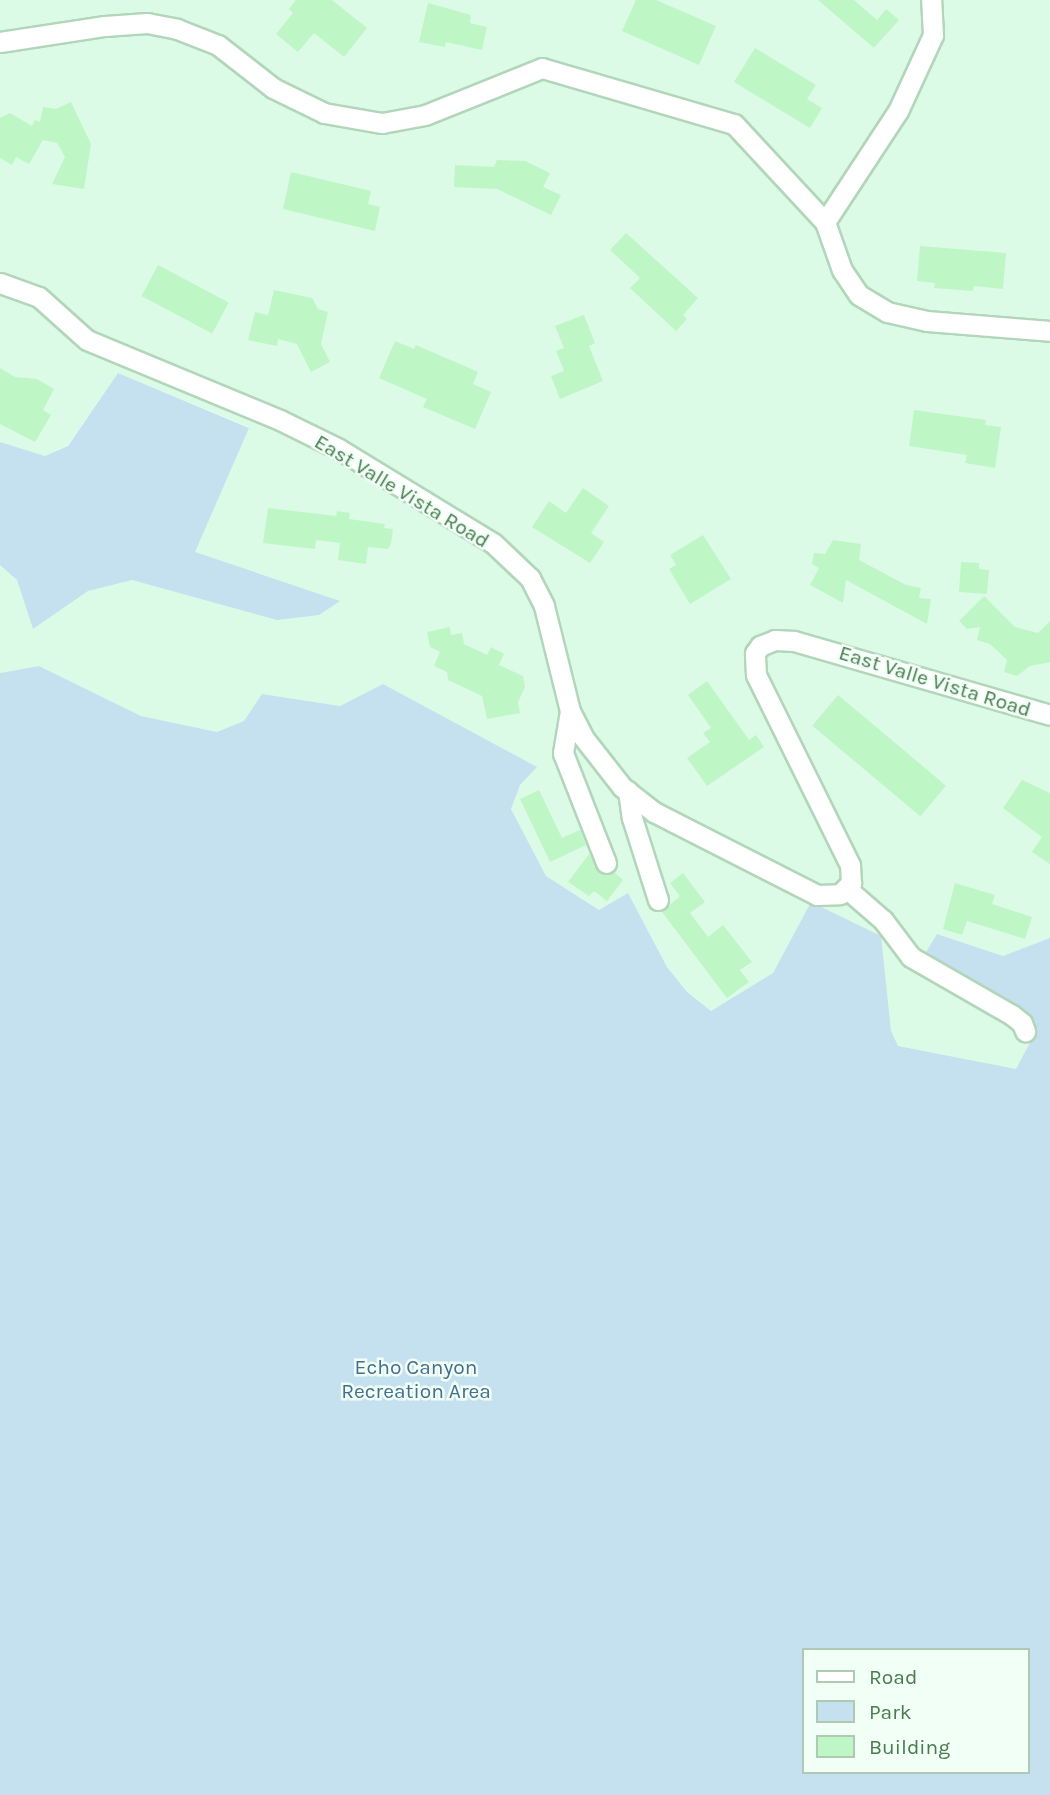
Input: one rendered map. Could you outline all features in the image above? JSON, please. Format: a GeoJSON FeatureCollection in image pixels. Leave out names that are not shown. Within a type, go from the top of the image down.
{"type":"FeatureCollection","features":[{"type":"Feature","properties":{"kind":"street"},"geometry":{"type":"LineString","coordinates":[[825,222],[898,111],[933,35],[931,0]]}},
{"type":"Feature","properties":{"kind":"street"},"geometry":{"type":"LineString","coordinates":[[0,41],[105,26],[147,23],[177,29],[218,45],[274,89],[324,113],[382,123],[425,115],[542,68],[734,124],[825,222],[842,270],[859,295],[887,313],[928,321],[1050,331]]}},
{"type":"Feature","properties":{"kind":"street","name":"East Valle Vista Road"},"geometry":{"type":"LineString","coordinates":[[0,283],[39,297],[87,340],[339,449],[493,543],[530,578],[544,606],[570,711],[583,737],[628,791],[653,812],[817,895],[840,894],[851,883],[850,865],[756,675],[755,653],[760,646],[775,640],[794,641],[1050,715]]}},
{"type":"Feature","properties":{"kind":"street"},"geometry":{"type":"LineString","coordinates":[[570,711],[563,753],[606,863]]}},
{"type":"Feature","properties":{"kind":"street"},"geometry":{"type":"LineString","coordinates":[[628,791],[632,818],[658,900]]}},
{"type":"Feature","properties":{"kind":"street"},"geometry":{"type":"LineString","coordinates":[[846,888],[883,920],[911,957],[1012,1015],[1022,1023],[1025,1031]]}},
{"type":"Feature","properties":{"kind":"shaded area"},"geometry":{"type":"Polygon","coordinates":[[[0,0],[1050,0],[1050,938],[1003,956],[938,934],[970,983],[1032,1020],[1035,1033],[1016,1069],[898,1046],[811,902],[773,973],[711,1011],[687,992],[667,967],[628,893],[599,910],[546,876],[511,809],[520,785],[536,768],[383,684],[340,706],[262,694],[244,721],[217,732],[141,716],[39,666],[0,673],[0,565],[17,580],[33,629],[88,591],[132,580],[277,620],[339,601],[194,552],[249,427],[118,373],[68,445],[45,456],[0,442],[0,0]]]}},
{"type":"Feature","properties":{"kind":"green space"},"geometry":{"type":"Polygon","coordinates":[[[118,373],[249,428],[195,552],[340,601],[319,615],[277,620],[132,580],[88,591],[33,629],[17,580],[0,565],[0,442],[45,456],[68,446],[118,373]]]}},
{"type":"Feature","properties":{"kind":"green space","name":"Echo Canyon Recreation Area"},"geometry":{"type":"Polygon","coordinates":[[[39,666],[141,716],[217,732],[244,721],[262,694],[340,706],[383,684],[537,767],[520,785],[511,809],[546,876],[599,910],[628,893],[667,967],[687,992],[711,1011],[773,973],[811,902],[881,936],[891,1031],[898,1046],[1016,1069],[1035,1033],[1031,1020],[923,957],[937,934],[1003,956],[1050,938],[1050,1795],[0,1795],[0,673],[39,666]]]}},
{"type":"Feature","properties":{"kind":"building"},"geometry":{"type":"Polygon","coordinates":[[[296,0],[332,0],[367,28],[344,57],[314,33],[298,52],[276,34],[293,13],[289,9],[296,0]]]}},
{"type":"Feature","properties":{"kind":"building"},"geometry":{"type":"Polygon","coordinates":[[[636,0],[656,0],[716,26],[699,65],[622,31],[636,0]]]}},
{"type":"Feature","properties":{"kind":"building"},"geometry":{"type":"Polygon","coordinates":[[[818,0],[854,0],[877,20],[886,9],[899,20],[874,48],[818,0]]]}},
{"type":"Feature","properties":{"kind":"building"},"geometry":{"type":"Polygon","coordinates":[[[428,3],[471,15],[470,23],[487,27],[482,50],[446,42],[445,47],[419,42],[428,3]]]}},
{"type":"Feature","properties":{"kind":"building"},"geometry":{"type":"Polygon","coordinates":[[[755,48],[816,85],[807,99],[822,108],[810,128],[734,82],[755,48]]]}},
{"type":"Feature","properties":{"kind":"building"},"geometry":{"type":"Polygon","coordinates":[[[71,102],[91,144],[84,189],[52,184],[65,157],[57,143],[43,140],[29,164],[16,157],[12,165],[0,158],[0,118],[10,113],[32,126],[35,120],[40,122],[43,107],[56,109],[71,102]]]}},
{"type":"Feature","properties":{"kind":"building"},"geometry":{"type":"Polygon","coordinates":[[[497,160],[525,161],[550,173],[543,187],[561,195],[551,215],[497,189],[454,187],[455,165],[494,167],[497,160]]]}},
{"type":"Feature","properties":{"kind":"building"},"geometry":{"type":"Polygon","coordinates":[[[291,172],[371,191],[368,204],[380,207],[375,231],[283,209],[291,172]]]}},
{"type":"Feature","properties":{"kind":"building"},"geometry":{"type":"Polygon","coordinates":[[[626,233],[698,298],[683,315],[687,319],[676,331],[630,288],[640,278],[610,250],[626,233]]]}},
{"type":"Feature","properties":{"kind":"building"},"geometry":{"type":"Polygon","coordinates":[[[920,246],[1006,253],[1003,289],[974,286],[973,291],[934,288],[935,283],[917,281],[920,246]]]}},
{"type":"Feature","properties":{"kind":"building"},"geometry":{"type":"Polygon","coordinates":[[[158,265],[229,303],[212,333],[142,296],[158,265]]]}},
{"type":"Feature","properties":{"kind":"building"},"geometry":{"type":"Polygon","coordinates":[[[274,290],[312,298],[318,309],[328,312],[321,344],[330,362],[311,372],[297,344],[278,339],[277,346],[248,340],[255,312],[268,315],[274,290]]]}},
{"type":"Feature","properties":{"kind":"building"},"geometry":{"type":"Polygon","coordinates":[[[584,315],[595,343],[589,346],[603,381],[560,399],[551,376],[564,371],[556,351],[564,348],[555,326],[584,315]]]}},
{"type":"Feature","properties":{"kind":"building"},"geometry":{"type":"Polygon","coordinates":[[[395,341],[414,349],[416,345],[478,372],[473,384],[491,392],[475,429],[423,407],[427,399],[379,378],[395,341]]]}},
{"type":"Feature","properties":{"kind":"building"},"geometry":{"type":"Polygon","coordinates":[[[0,368],[15,377],[37,379],[54,389],[43,410],[51,415],[35,442],[0,424],[0,368]]]}},
{"type":"Feature","properties":{"kind":"building"},"geometry":{"type":"Polygon","coordinates":[[[914,410],[986,420],[985,425],[1001,427],[995,468],[965,463],[967,455],[909,446],[914,410]]]}},
{"type":"Feature","properties":{"kind":"building"},"geometry":{"type":"Polygon","coordinates":[[[583,488],[609,506],[591,533],[604,542],[590,563],[532,527],[549,501],[566,513],[583,488]]]}},
{"type":"Feature","properties":{"kind":"building"},"geometry":{"type":"Polygon","coordinates":[[[268,508],[336,516],[337,511],[350,513],[349,519],[385,524],[384,528],[393,529],[391,543],[388,549],[368,547],[366,564],[338,560],[340,543],[316,540],[315,549],[263,543],[268,508]]]}},
{"type":"Feature","properties":{"kind":"building"},"geometry":{"type":"Polygon","coordinates":[[[703,535],[731,579],[690,604],[669,569],[676,565],[670,555],[703,535]]]}},
{"type":"Feature","properties":{"kind":"building"},"geometry":{"type":"Polygon","coordinates":[[[833,540],[861,544],[859,560],[906,585],[921,588],[919,598],[931,599],[927,624],[846,580],[843,603],[810,585],[819,568],[812,564],[814,553],[825,554],[833,540]]]}},
{"type":"Feature","properties":{"kind":"building"},"geometry":{"type":"Polygon","coordinates":[[[961,562],[979,563],[979,569],[989,570],[987,594],[959,592],[961,562]]]}},
{"type":"Feature","properties":{"kind":"building"},"geometry":{"type":"Polygon","coordinates":[[[984,596],[1015,627],[1038,633],[1050,621],[1050,662],[1030,666],[1017,676],[1004,672],[1007,660],[990,644],[977,640],[980,627],[967,629],[959,621],[984,596]]]}},
{"type":"Feature","properties":{"kind":"building"},"geometry":{"type":"Polygon","coordinates":[[[450,627],[451,635],[462,633],[464,644],[487,655],[491,647],[504,654],[499,665],[523,676],[525,687],[518,702],[520,713],[487,719],[482,696],[448,680],[447,672],[434,666],[440,652],[430,647],[427,632],[450,627]]]}},
{"type":"Feature","properties":{"kind":"building"},"geometry":{"type":"Polygon","coordinates":[[[707,681],[749,740],[756,735],[764,747],[707,786],[687,758],[710,742],[703,733],[711,728],[688,695],[707,681]]]}},
{"type":"Feature","properties":{"kind":"building"},"geometry":{"type":"Polygon","coordinates":[[[838,695],[946,786],[920,816],[812,726],[838,695]]]}},
{"type":"Feature","properties":{"kind":"building"},"geometry":{"type":"Polygon","coordinates":[[[1022,780],[1050,793],[1050,864],[1032,852],[1042,837],[1003,808],[1022,780]]]}},
{"type":"Feature","properties":{"kind":"building"},"geometry":{"type":"Polygon","coordinates":[[[539,790],[562,838],[580,830],[586,845],[550,862],[520,799],[539,790]]]}},
{"type":"Feature","properties":{"kind":"building"},"geometry":{"type":"Polygon","coordinates":[[[589,854],[599,873],[605,875],[614,872],[623,880],[607,901],[594,891],[589,896],[568,882],[589,854]]]}},
{"type":"Feature","properties":{"kind":"building"},"geometry":{"type":"Polygon","coordinates":[[[683,873],[705,902],[690,913],[708,937],[723,925],[752,962],[740,970],[749,982],[727,998],[662,912],[680,896],[670,883],[683,873]]]}},
{"type":"Feature","properties":{"kind":"building"},"geometry":{"type":"Polygon","coordinates":[[[955,883],[995,895],[992,904],[1032,917],[1025,939],[967,921],[962,935],[943,929],[955,883]]]}}]}
